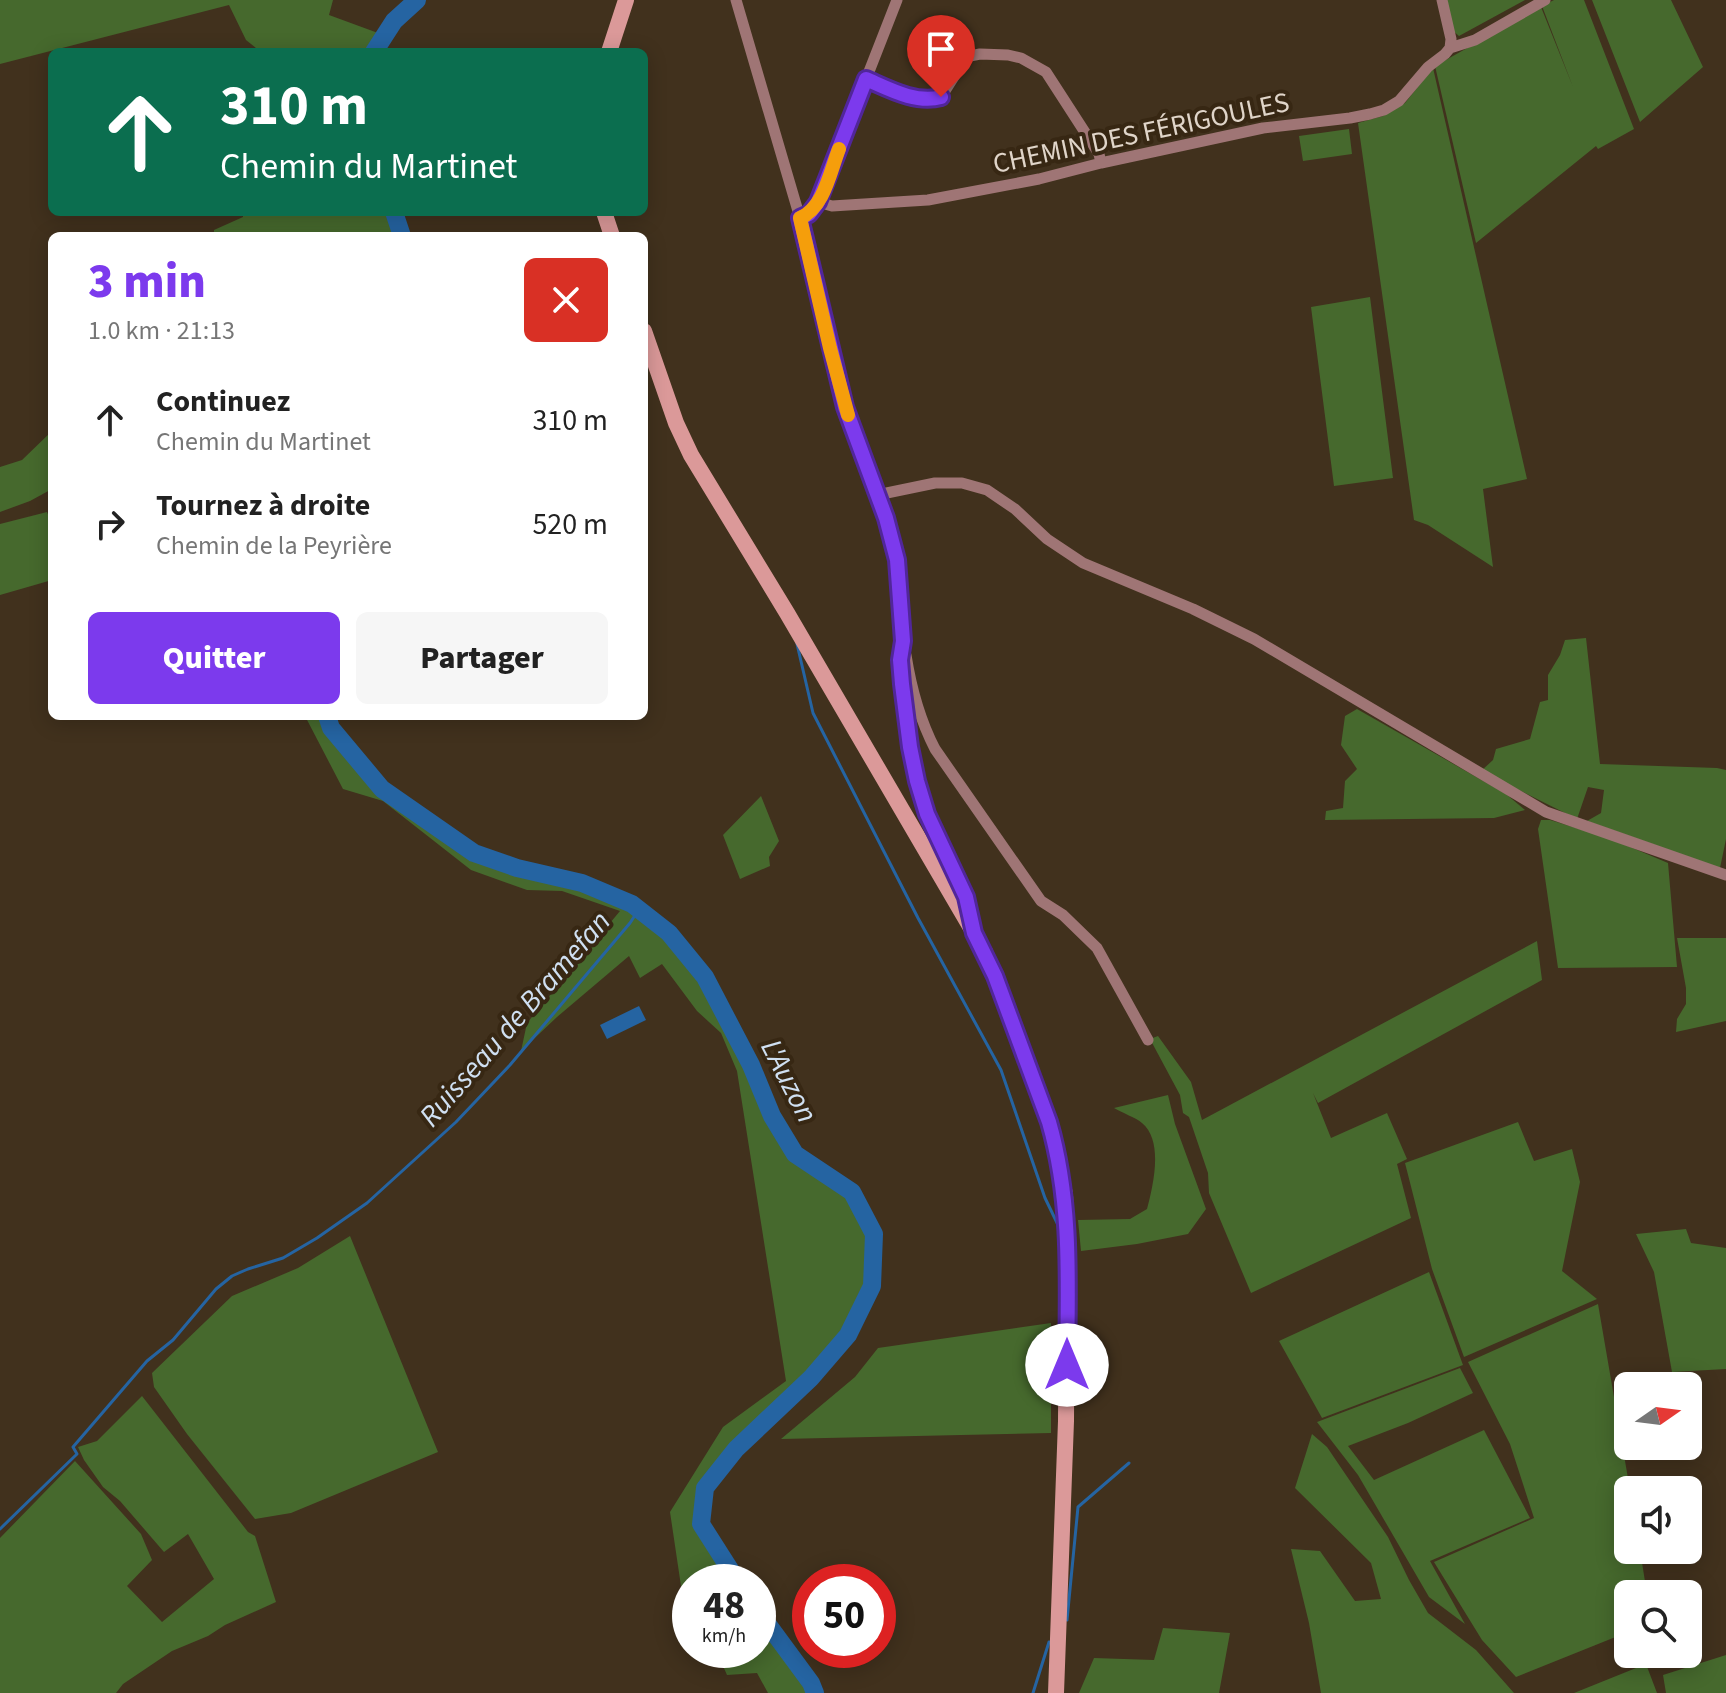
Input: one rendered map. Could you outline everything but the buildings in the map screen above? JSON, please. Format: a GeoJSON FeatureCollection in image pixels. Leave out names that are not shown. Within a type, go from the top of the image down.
{"type":"FeatureCollection","features":[{"type":"Feature","properties":{"kind":"main road"},"geometry":{"type":"LineString","coordinates":[[610,48],[626,0]]}},
{"type":"Feature","properties":{"kind":"main road"},"geometry":{"type":"LineString","coordinates":[[648,342],[676,423],[691,455],[974,933],[995,976],[1049,1122],[1062,1172],[1067,1245],[1067,1365],[1056,1693]]}},
{"type":"Feature","properties":{"kind":"street"},"geometry":{"type":"LineString","coordinates":[[736,0],[800,218],[845,407],[897,560],[903,641],[901,672],[917,781],[927,814],[966,897],[974,933]]}},
{"type":"Feature","properties":{"kind":"street"},"geometry":{"type":"LineString","coordinates":[[800,218],[809,214],[818,202],[897,0]]}},
{"type":"Feature","properties":{"kind":"street"},"geometry":{"type":"LineString","coordinates":[[1442,0],[1451,39],[1450,48]]}},
{"type":"Feature","properties":{"kind":"street","name":"CHEMIN DES FÉRIGOULES"},"geometry":{"type":"LineString","coordinates":[[818,202],[832,206],[928,200],[1039,179],[1263,128],[1350,118],[1384,110],[1399,101],[1428,67],[1450,48],[1475,40],[1545,0]]}},
{"type":"Feature","properties":{"kind":"street"},"geometry":{"type":"LineString","coordinates":[[866,79],[917,98],[932,99],[941,97],[970,56],[1008,55],[1021,58],[1046,72],[1099,154],[1101,163]]}},
{"type":"Feature","properties":{"kind":"street"},"geometry":{"type":"LineString","coordinates":[[877,495],[935,483],[962,483],[987,490],[1015,509],[1047,539],[1083,563],[1193,609],[1254,639],[1546,812],[1726,875]]}},
{"type":"Feature","properties":{"kind":"street"},"geometry":{"type":"LineString","coordinates":[[903,641],[918,710],[935,749],[1041,901],[1063,915],[1097,948],[1148,1040]]}},
{"type":"Feature","properties":{"kind":"green space"},"geometry":{"type":"Polygon","coordinates":[[[0,0],[333,0],[329,15],[378,33],[369,48],[256,48],[246,40],[229,5],[62,48],[48,48],[48,52],[0,64],[0,0]]]}},
{"type":"Feature","properties":{"kind":"green space"},"geometry":{"type":"Polygon","coordinates":[[[1447,0],[1525,0],[1459,36],[1452,30],[1447,0]]]}},
{"type":"Feature","properties":{"kind":"green space"},"geometry":{"type":"Polygon","coordinates":[[[1554,0],[1584,0],[1634,129],[1598,149],[1596,146],[1476,243],[1435,66],[1541,7],[1573,87],[1542,6],[1554,0]]]}},
{"type":"Feature","properties":{"kind":"green space"},"geometry":{"type":"Polygon","coordinates":[[[1592,0],[1671,0],[1703,67],[1640,122],[1592,0]]]}},
{"type":"Feature","properties":{"kind":"green space"},"geometry":{"type":"Polygon","coordinates":[[[1433,68],[1527,479],[1483,489],[1493,567],[1428,525],[1414,520],[1358,123],[1383,116],[1405,103],[1433,68]]]}},
{"type":"Feature","properties":{"kind":"green space"},"geometry":{"type":"Polygon","coordinates":[[[1349,129],[1352,154],[1303,161],[1299,136],[1349,129]]]}},
{"type":"Feature","properties":{"kind":"green space"},"geometry":{"type":"Polygon","coordinates":[[[392,216],[398,232],[214,232],[243,217],[392,216]]]}},
{"type":"Feature","properties":{"kind":"green space"},"geometry":{"type":"Polygon","coordinates":[[[1370,297],[1393,478],[1334,486],[1311,307],[1370,297]]]}},
{"type":"Feature","properties":{"kind":"green space"},"geometry":{"type":"Polygon","coordinates":[[[48,435],[48,491],[0,512],[0,467],[22,460],[48,435]]]}},
{"type":"Feature","properties":{"kind":"green space"},"geometry":{"type":"Polygon","coordinates":[[[47,512],[48,581],[0,595],[0,524],[47,512]]]}},
{"type":"Feature","properties":{"kind":"green space"},"geometry":{"type":"Polygon","coordinates":[[[1586,638],[1600,764],[1726,770],[1726,839],[1720,868],[1587,821],[1601,813],[1604,790],[1588,787],[1577,819],[1481,771],[1493,760],[1496,749],[1530,739],[1540,702],[1548,700],[1548,675],[1565,640],[1586,638]]]}},
{"type":"Feature","properties":{"kind":"green space"},"geometry":{"type":"Polygon","coordinates":[[[1357,709],[1506,794],[1525,810],[1494,818],[1325,820],[1326,811],[1343,808],[1345,781],[1357,769],[1341,745],[1345,716],[1357,709]]]}},
{"type":"Feature","properties":{"kind":"green space"},"geometry":{"type":"Polygon","coordinates":[[[307,720],[324,720],[328,730],[380,792],[473,857],[515,871],[581,886],[631,907],[666,937],[703,980],[748,1068],[768,1118],[792,1156],[847,1194],[869,1235],[868,1285],[846,1333],[810,1377],[733,1449],[703,1488],[698,1525],[723,1564],[678,1564],[670,1512],[723,1427],[786,1381],[737,1071],[721,1033],[697,1011],[662,964],[640,978],[629,956],[521,1051],[527,1023],[620,911],[562,891],[527,890],[471,870],[383,801],[343,789],[307,720]]]}},
{"type":"Feature","properties":{"kind":"green space"},"geometry":{"type":"Polygon","coordinates":[[[761,796],[779,841],[769,857],[770,866],[740,879],[723,835],[761,796]]]}},
{"type":"Feature","properties":{"kind":"green space"},"geometry":{"type":"Polygon","coordinates":[[[1541,820],[1609,838],[1668,863],[1677,967],[1558,968],[1538,829],[1541,820]]]}},
{"type":"Feature","properties":{"kind":"green space"},"geometry":{"type":"Polygon","coordinates":[[[1677,938],[1726,938],[1726,1021],[1676,1032],[1677,1019],[1686,1004],[1677,938]]]}},
{"type":"Feature","properties":{"kind":"green space"},"geometry":{"type":"Polygon","coordinates":[[[1537,941],[1542,980],[1318,1103],[1313,1093],[1331,1138],[1387,1113],[1407,1159],[1397,1164],[1411,1218],[1251,1293],[1209,1193],[1208,1173],[1189,1117],[1183,1113],[1180,1095],[1150,1039],[1158,1036],[1191,1082],[1202,1120],[1537,941]]]}},
{"type":"Feature","properties":{"kind":"green space"},"geometry":{"type":"Polygon","coordinates":[[[1168,1095],[1175,1124],[1206,1209],[1188,1234],[1081,1251],[1078,1220],[1130,1219],[1147,1209],[1154,1176],[1153,1141],[1142,1123],[1114,1108],[1168,1095]]]}},
{"type":"Feature","properties":{"kind":"green space"},"geometry":{"type":"Polygon","coordinates":[[[1518,1122],[1534,1161],[1572,1149],[1580,1182],[1562,1271],[1597,1299],[1464,1357],[1432,1269],[1405,1163],[1518,1122]]]}},
{"type":"Feature","properties":{"kind":"green space"},"geometry":{"type":"Polygon","coordinates":[[[1686,1229],[1691,1243],[1726,1248],[1726,1369],[1672,1372],[1654,1272],[1636,1234],[1686,1229]]]}},
{"type":"Feature","properties":{"kind":"green space"},"geometry":{"type":"Polygon","coordinates":[[[350,1236],[438,1452],[291,1513],[255,1519],[187,1434],[154,1387],[152,1373],[232,1296],[298,1268],[350,1236]]]}},
{"type":"Feature","properties":{"kind":"green space"},"geometry":{"type":"Polygon","coordinates":[[[1429,1272],[1463,1365],[1322,1418],[1279,1341],[1429,1272]]]}},
{"type":"Feature","properties":{"kind":"green space"},"geometry":{"type":"Polygon","coordinates":[[[1598,1304],[1614,1397],[1614,1460],[1625,1460],[1628,1476],[1614,1476],[1614,1564],[1642,1564],[1645,1580],[1614,1580],[1614,1638],[1516,1677],[1482,1640],[1434,1562],[1534,1518],[1510,1444],[1468,1362],[1598,1304]]]}},
{"type":"Feature","properties":{"kind":"green space"},"geometry":{"type":"Polygon","coordinates":[[[1051,1323],[1051,1433],[781,1439],[855,1377],[878,1348],[1051,1323]]]}},
{"type":"Feature","properties":{"kind":"green space"},"geometry":{"type":"Polygon","coordinates":[[[1460,1368],[1473,1393],[1348,1446],[1374,1480],[1484,1430],[1530,1518],[1430,1561],[1465,1624],[1429,1597],[1358,1475],[1317,1422],[1460,1368]]]}},
{"type":"Feature","properties":{"kind":"green space"},"geometry":{"type":"Polygon","coordinates":[[[142,1396],[248,1532],[255,1536],[276,1602],[172,1651],[123,1684],[116,1693],[0,1693],[0,1538],[75,1461],[141,1534],[152,1560],[127,1586],[162,1622],[214,1579],[188,1534],[164,1552],[120,1501],[103,1487],[78,1447],[97,1441],[142,1396]]]}},
{"type":"Feature","properties":{"kind":"green space"},"geometry":{"type":"Polygon","coordinates":[[[1312,1434],[1327,1447],[1388,1537],[1428,1613],[1476,1650],[1514,1693],[1321,1693],[1309,1623],[1291,1549],[1320,1551],[1355,1601],[1381,1599],[1371,1563],[1295,1488],[1312,1434]]]}},
{"type":"Feature","properties":{"kind":"green space"},"geometry":{"type":"Polygon","coordinates":[[[1163,1628],[1230,1633],[1219,1693],[1079,1693],[1094,1658],[1154,1660],[1163,1628]]]}},
{"type":"Feature","properties":{"kind":"green space"},"geometry":{"type":"Polygon","coordinates":[[[776,1641],[811,1693],[768,1693],[757,1673],[727,1675],[724,1668],[776,1668],[776,1641]]]}},
{"type":"Feature","properties":{"kind":"green space"},"geometry":{"type":"Polygon","coordinates":[[[1726,1655],[1726,1693],[1666,1693],[1663,1675],[1685,1668],[1702,1668],[1702,1663],[1726,1655]]]}},
{"type":"Feature","properties":{"kind":"green space"},"geometry":{"type":"Polygon","coordinates":[[[1636,1668],[1648,1668],[1657,1693],[1574,1693],[1636,1668]]]}},
{"type":"Feature","properties":{"kind":"water"},"geometry":{"type":"Polygon","coordinates":[[[639,1006],[646,1020],[607,1039],[600,1025],[639,1006]]]}},
{"type":"Feature","properties":{"kind":"waterway","name":"L'Auzon"},"geometry":{"type":"LineString","coordinates":[[377,48],[394,21],[417,0]]}},
{"type":"Feature","properties":{"kind":"waterway","name":"L'Auzon"},"geometry":{"type":"LineString","coordinates":[[395,216],[401,232]]}},
{"type":"Feature","properties":{"kind":"waterway"},"geometry":{"type":"LineString","coordinates":[[797,644],[813,713],[918,918],[1001,1070],[1045,1198],[1060,1229]]}},
{"type":"Feature","properties":{"kind":"waterway","name":"L'Auzon"},"geometry":{"type":"LineString","coordinates":[[328,720],[331,728],[382,789],[474,853],[517,868],[582,883],[632,904],[669,933],[705,977],[751,1065],[772,1116],[795,1154],[852,1192],[874,1234],[872,1286],[848,1335],[811,1378],[736,1449],[705,1488],[701,1524],[727,1564]]}},
{"type":"Feature","properties":{"kind":"waterway","name":"Ruisseau de Bramefan"},"geometry":{"type":"LineString","coordinates":[[0,1529],[77,1454],[73,1447],[147,1361],[173,1340],[216,1289],[232,1276],[283,1258],[317,1238],[367,1203],[456,1122],[510,1065],[639,909]]}},
{"type":"Feature","properties":{"kind":"waterway"},"geometry":{"type":"LineString","coordinates":[[1067,1620],[1078,1507],[1129,1463]]}},
{"type":"Feature","properties":{"kind":"waterway","name":"L'Auzon"},"geometry":{"type":"LineString","coordinates":[[776,1635],[815,1693]]}},
{"type":"Feature","properties":{"kind":"waterway"},"geometry":{"type":"LineString","coordinates":[[1033,1693],[1049,1642]]}},
{"type":"Feature","properties":{"kind":"slow traffic"},"geometry":{"type":"LineString","coordinates":[[839,149],[818,202],[809,214],[800,218],[848,415]]}},
{"type":"Feature","properties":{"kind":"route"},"geometry":{"type":"LineString","coordinates":[[941,97],[917,98],[866,79],[818,202],[809,214],[800,218],[845,407],[886,518],[897,560],[903,641],[900,660],[902,684],[917,781],[927,814],[966,897],[974,933],[995,976],[1056,1146],[1067,1219],[1067,1365]]}}]}
